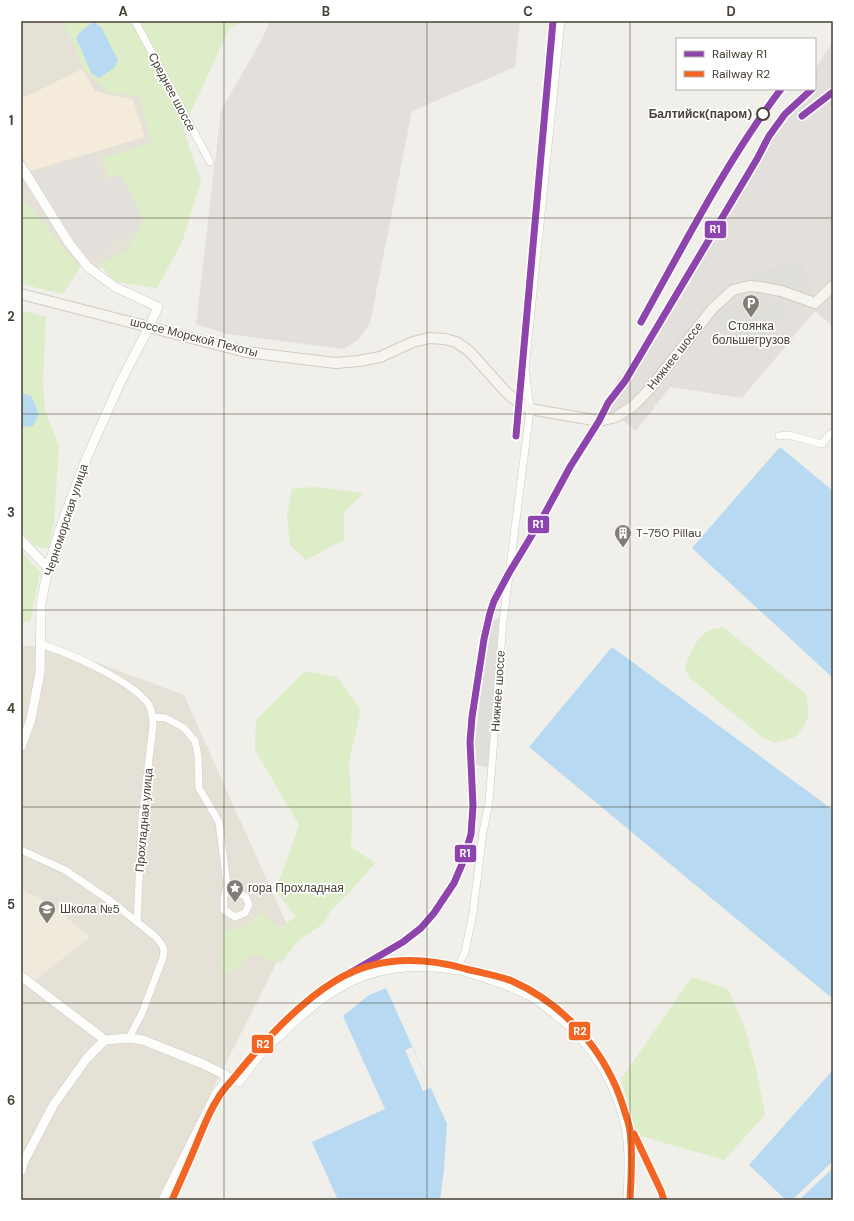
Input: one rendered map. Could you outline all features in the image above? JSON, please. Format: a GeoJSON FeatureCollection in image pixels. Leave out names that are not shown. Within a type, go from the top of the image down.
{"type":"FeatureCollection","features":[{"type":"Feature","properties":{"kind":"main road","name":"Нижнее шоссе"},"geometry":{"type":"LineString","coordinates":[[530,409],[599,421],[608,420],[624,413],[648,391],[713,308],[734,290],[749,286],[760,287],[781,291],[814,303],[833,286]]}},
{"type":"Feature","properties":{"kind":"main road","name":"шоссе Морской Пехоты"},"geometry":{"type":"LineString","coordinates":[[21,294],[246,352],[302,360],[336,363],[360,361],[380,357],[413,342],[429,338],[445,339],[456,342],[469,351],[506,392],[519,403],[530,409]]}},
{"type":"Feature","properties":{"kind":"street","name":"Среднее шоссе"},"geometry":{"type":"LineString","coordinates":[[134,21],[210,162]]}},
{"type":"Feature","properties":{"kind":"street","name":"Нижнее шоссе"},"geometry":{"type":"LineString","coordinates":[[457,970],[465,952],[473,913],[488,802],[502,629],[530,409],[525,369],[561,21]]}},
{"type":"Feature","properties":{"kind":"street","name":"Черноморская улица"},"geometry":{"type":"LineString","coordinates":[[21,166],[69,243],[88,267],[115,287],[158,307],[120,383],[87,457],[62,523],[48,568],[42,604],[40,673],[31,719],[21,747]]}},
{"type":"Feature","properties":{"kind":"street"},"geometry":{"type":"LineString","coordinates":[[779,436],[789,434],[822,444],[830,434],[833,433]]}},
{"type":"Feature","properties":{"kind":"street"},"geometry":{"type":"LineString","coordinates":[[21,540],[48,568]]}},
{"type":"Feature","properties":{"kind":"street"},"geometry":{"type":"LineString","coordinates":[[42,645],[58,649],[125,683],[141,696],[149,706],[153,717],[166,718],[172,721],[184,728],[195,741],[198,756],[199,788],[219,822],[227,885],[224,898],[224,910],[235,917],[245,913],[249,905],[246,897],[227,885]]}},
{"type":"Feature","properties":{"kind":"street","name":"Прохладная улица"},"geometry":{"type":"LineString","coordinates":[[137,922],[142,817],[153,717]]}},
{"type":"Feature","properties":{"kind":"street"},"geometry":{"type":"LineString","coordinates":[[21,850],[65,870],[112,902],[156,937],[162,945],[164,950],[163,958],[142,1013],[129,1038]]}},
{"type":"Feature","properties":{"kind":"street"},"geometry":{"type":"LineString","coordinates":[[21,1171],[22,1160],[54,1104],[87,1058],[105,1040],[129,1038],[153,1043],[203,1064],[239,1082],[262,1052],[299,1018],[331,992],[354,979],[401,966],[435,966],[457,970],[483,978],[535,1000],[562,1020],[578,1035],[608,1078],[619,1105],[627,1140],[627,1200]]}},
{"type":"Feature","properties":{"kind":"street"},"geometry":{"type":"LineString","coordinates":[[21,976],[105,1040]]}},
{"type":"Feature","properties":{"kind":"street"},"geometry":{"type":"LineString","coordinates":[[163,1200],[215,1096],[228,1077]]}},
{"type":"Feature","properties":{"kind":"shaded area"},"geometry":{"type":"Polygon","coordinates":[[[21,21],[136,21],[170,171],[133,271],[21,260],[21,21]]]}},
{"type":"Feature","properties":{"kind":"shaded area"},"geometry":{"type":"Polygon","coordinates":[[[270,21],[520,21],[515,67],[412,111],[370,323],[358,340],[343,349],[228,334],[196,324],[221,110],[261,41],[270,21]]]}},
{"type":"Feature","properties":{"kind":"shaded area"},"geometry":{"type":"Polygon","coordinates":[[[833,41],[833,327],[815,311],[742,398],[670,387],[636,431],[610,410],[602,406],[801,90],[816,90],[816,67],[833,41]]]}},
{"type":"Feature","properties":{"kind":"shaded area"},"geometry":{"type":"Polygon","coordinates":[[[82,69],[95,91],[133,100],[145,137],[30,171],[21,155],[21,99],[82,69]]]}},
{"type":"Feature","properties":{"kind":"shaded area"},"geometry":{"type":"Polygon","coordinates":[[[94,153],[103,182],[120,176],[142,220],[130,234],[86,259],[57,209],[33,174],[94,153]]]}},
{"type":"Feature","properties":{"kind":"shaded area"},"geometry":{"type":"Polygon","coordinates":[[[801,257],[814,294],[777,286],[746,282],[753,275],[801,257]]]}},
{"type":"Feature","properties":{"kind":"shaded area","name":"Стоянка большегрузов"},"geometry":{"type":"Polygon","coordinates":[[[746,294],[773,300],[791,310],[757,353],[713,324],[720,312],[746,294]]]}},
{"type":"Feature","properties":{"kind":"shaded area"},"geometry":{"type":"Polygon","coordinates":[[[501,618],[488,767],[475,765],[475,740],[490,621],[501,618]]]}},
{"type":"Feature","properties":{"kind":"shaded area"},"geometry":{"type":"Polygon","coordinates":[[[50,645],[184,695],[291,934],[157,1200],[21,1200],[21,646],[50,645]]]}},
{"type":"Feature","properties":{"kind":"shaded area","name":"Школа №5"},"geometry":{"type":"Polygon","coordinates":[[[21,890],[40,898],[58,910],[90,937],[33,982],[21,973],[21,890]]]}},
{"type":"Feature","properties":{"kind":"green space"},"geometry":{"type":"Polygon","coordinates":[[[63,21],[243,21],[229,29],[183,129],[201,181],[182,242],[157,288],[116,282],[99,264],[127,250],[144,219],[121,174],[109,178],[102,158],[152,143],[139,96],[106,91],[84,68],[63,21]]]}},
{"type":"Feature","properties":{"kind":"green space"},"geometry":{"type":"Polygon","coordinates":[[[26,202],[80,268],[63,294],[21,284],[21,205],[26,202]]]}},
{"type":"Feature","properties":{"kind":"green space"},"geometry":{"type":"Polygon","coordinates":[[[21,310],[46,317],[43,380],[45,411],[59,446],[54,522],[49,549],[35,546],[21,531],[21,310]]]}},
{"type":"Feature","properties":{"kind":"green space"},"geometry":{"type":"Polygon","coordinates":[[[313,487],[364,493],[344,512],[344,540],[306,560],[290,545],[287,516],[292,489],[313,487]]]}},
{"type":"Feature","properties":{"kind":"green space"},"geometry":{"type":"Polygon","coordinates":[[[21,551],[40,572],[30,622],[21,622],[21,551]]]}},
{"type":"Feature","properties":{"kind":"green space"},"geometry":{"type":"Polygon","coordinates":[[[723,627],[806,694],[809,713],[804,727],[795,737],[775,743],[762,737],[690,678],[685,669],[697,641],[710,630],[723,627]]]}},
{"type":"Feature","properties":{"kind":"green space"},"geometry":{"type":"Polygon","coordinates":[[[305,671],[337,677],[361,710],[349,762],[352,815],[351,847],[375,863],[330,912],[324,923],[297,942],[281,963],[251,954],[235,971],[221,973],[223,931],[248,926],[261,912],[278,928],[296,917],[275,890],[299,825],[255,750],[256,720],[305,671]]]}},
{"type":"Feature","properties":{"kind":"green space"},"geometry":{"type":"Polygon","coordinates":[[[692,977],[728,989],[746,1030],[758,1077],[765,1115],[724,1160],[637,1135],[621,1079],[692,977]]]}},
{"type":"Feature","properties":{"kind":"water"},"geometry":{"type":"Polygon","coordinates":[[[93,22],[101,27],[118,60],[114,68],[99,78],[92,74],[76,38],[80,32],[93,22]]]}},
{"type":"Feature","properties":{"kind":"water"},"geometry":{"type":"Polygon","coordinates":[[[21,393],[31,396],[39,414],[33,426],[21,427],[21,393]]]}},
{"type":"Feature","properties":{"kind":"water"},"geometry":{"type":"Polygon","coordinates":[[[780,447],[833,491],[833,678],[692,548],[780,447]]]}},
{"type":"Feature","properties":{"kind":"water"},"geometry":{"type":"Polygon","coordinates":[[[612,647],[833,810],[833,999],[529,747],[612,647]]]}},
{"type":"Feature","properties":{"kind":"water"},"geometry":{"type":"Polygon","coordinates":[[[386,988],[447,1124],[444,1170],[440,1200],[338,1200],[312,1142],[385,1109],[343,1016],[369,995],[386,988]]]}},
{"type":"Feature","properties":{"kind":"water"},"geometry":{"type":"Polygon","coordinates":[[[833,1070],[833,1200],[786,1200],[749,1165],[833,1070]]]}},
{"type":"Feature","properties":{"kind":"pier"},"geometry":{"type":"Polygon","coordinates":[[[412,1047],[431,1088],[423,1091],[405,1050],[412,1047]]]}},
{"type":"Feature","properties":{"kind":"pier"},"geometry":{"type":"Polygon","coordinates":[[[833,1161],[833,1168],[799,1200],[792,1200],[833,1161]]]}},
{"type":"Feature","properties":{"kind":"rail line","name":"R1"},"geometry":{"type":"LineString","coordinates":[[516,436],[553,21]]}},
{"type":"Feature","properties":{"kind":"rail line","name":"R1"},"geometry":{"type":"LineString","coordinates":[[641,322],[724,174],[780,90]]}},
{"type":"Feature","properties":{"kind":"rail line","name":"R1"},"geometry":{"type":"LineString","coordinates":[[350,973],[403,942],[421,928],[434,913],[454,883],[463,862],[471,834],[473,806],[470,742],[472,717],[484,639],[494,601],[570,467],[599,421],[608,403],[625,381],[757,159],[769,136],[785,114],[811,90]]}},
{"type":"Feature","properties":{"kind":"rail line","name":"R1"},"geometry":{"type":"LineString","coordinates":[[802,116],[833,92]]}},
{"type":"Feature","properties":{"kind":"rail line","name":"R2"},"geometry":{"type":"LineString","coordinates":[[172,1200],[207,1119],[219,1096],[247,1061],[295,1011],[335,981],[351,973],[382,963],[415,960],[449,965],[512,981],[532,991],[550,1003],[567,1017],[582,1033],[595,1050],[617,1088],[628,1122],[632,1165],[630,1200]]}},
{"type":"Feature","properties":{"kind":"rail line","name":"R2"},"geometry":{"type":"LineString","coordinates":[[634,1134],[664,1200]]}},
{"type":"Feature","properties":{"kind":"place","name":"Балтийск(паром)"},"geometry":{"type":"Point","coordinates":[763,114]}},
{"type":"Feature","properties":{"kind":"place","name":"Стоянка большегрузов"},"geometry":{"type":"Point","coordinates":[751,318]}},
{"type":"Feature","properties":{"kind":"place","name":"T-750 Pillau"},"geometry":{"type":"Point","coordinates":[623,548]}},
{"type":"Feature","properties":{"kind":"place","name":"гора Прохладная"},"geometry":{"type":"Point","coordinates":[235,903]}},
{"type":"Feature","properties":{"kind":"place","name":"Школа №5"},"geometry":{"type":"Point","coordinates":[47,924]}}]}
